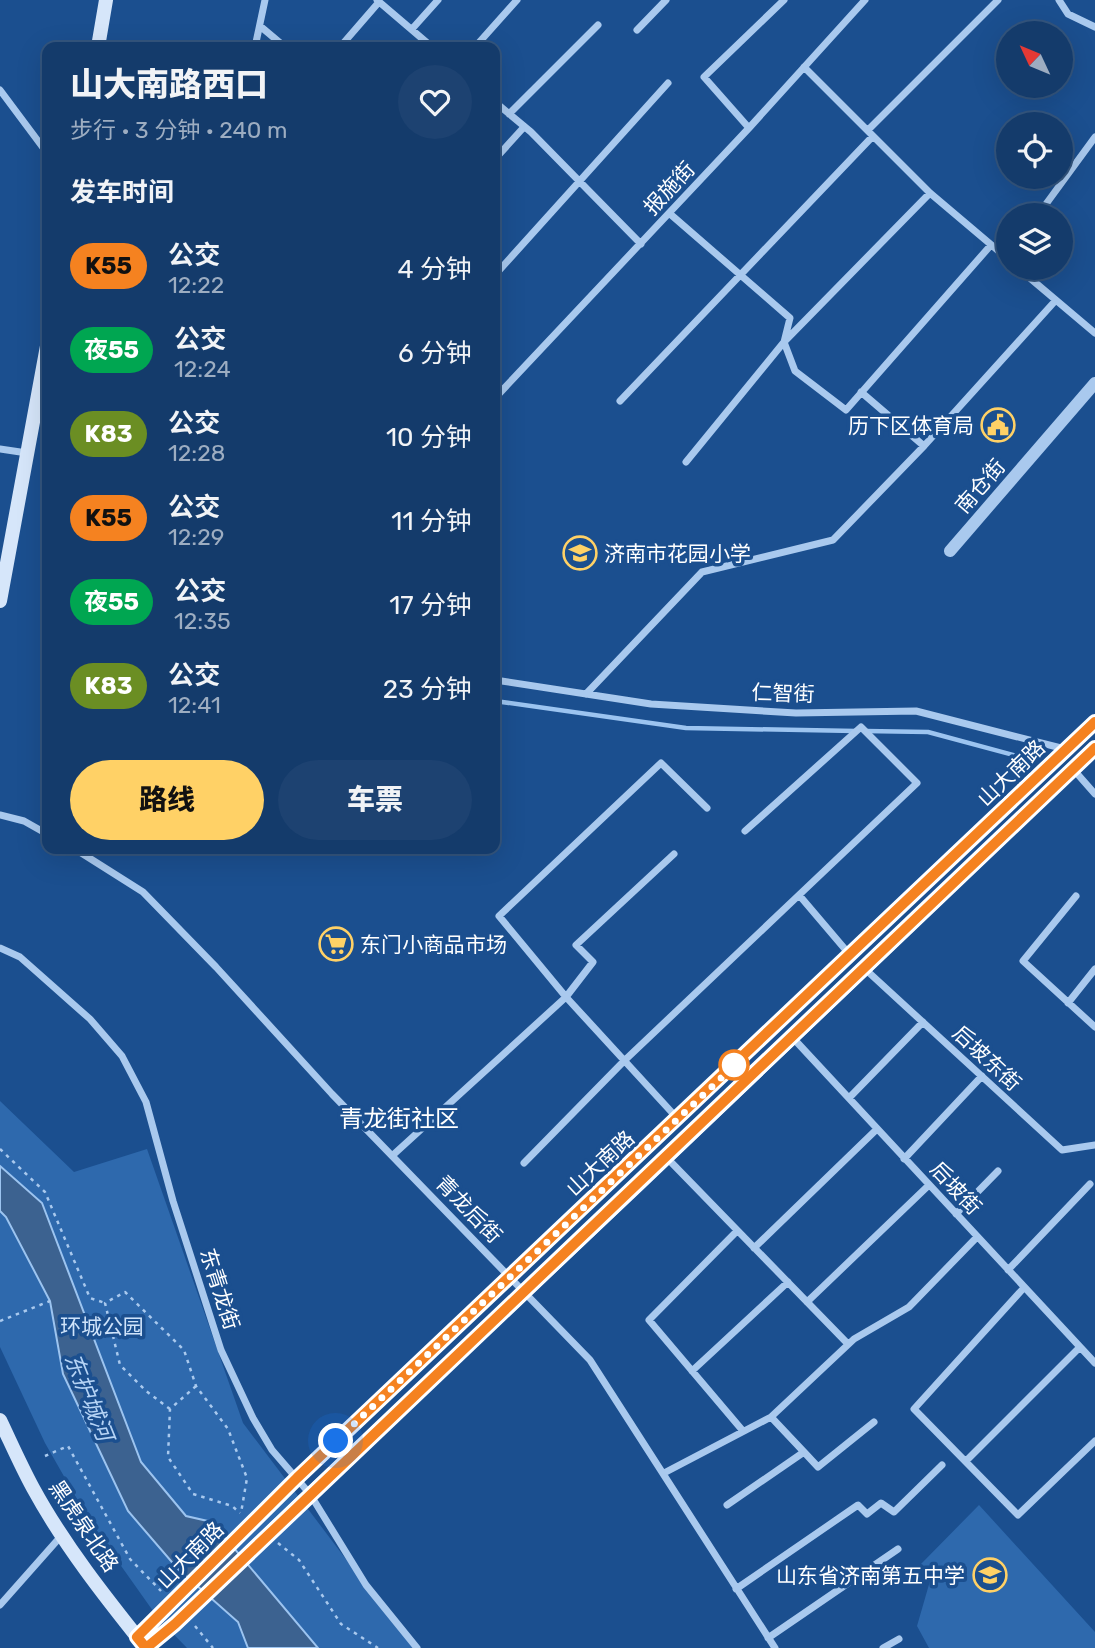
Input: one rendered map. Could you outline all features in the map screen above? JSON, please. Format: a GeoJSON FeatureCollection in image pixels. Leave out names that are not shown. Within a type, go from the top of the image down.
{"type":"FeatureCollection","features":[{"type":"Feature","properties":{"kind":"main road"},"geometry":{"type":"LineString","coordinates":[[99,42],[106,0]]}},
{"type":"Feature","properties":{"kind":"main road"},"geometry":{"type":"LineString","coordinates":[[0,601],[42,372]]}},
{"type":"Feature","properties":{"kind":"main road","name":"山大南路"},"geometry":{"type":"LineString","coordinates":[[143,1644],[163,1611],[294,1481],[1095,722]]}},
{"type":"Feature","properties":{"kind":"main road","name":"山大南路"},"geometry":{"type":"LineString","coordinates":[[143,1644],[175,1624],[1095,748]]}},
{"type":"Feature","properties":{"kind":"main road","name":"黑虎泉北路"},"geometry":{"type":"LineString","coordinates":[[0,1420],[33,1489],[63,1535],[143,1644]]}},
{"type":"Feature","properties":{"kind":"street"},"geometry":{"type":"LineString","coordinates":[[256,42],[265,0]]}},
{"type":"Feature","properties":{"kind":"street"},"geometry":{"type":"LineString","coordinates":[[411,29],[438,0]]}},
{"type":"Feature","properties":{"kind":"street"},"geometry":{"type":"LineString","coordinates":[[479,42],[517,0]]}},
{"type":"Feature","properties":{"kind":"street"},"geometry":{"type":"LineString","coordinates":[[637,30],[666,0]]}},
{"type":"Feature","properties":{"kind":"street"},"geometry":{"type":"LineString","coordinates":[[749,128],[704,77],[784,0]]}},
{"type":"Feature","properties":{"kind":"street","name":"报施街"},"geometry":{"type":"LineString","coordinates":[[500,393],[749,128],[865,0]]}},
{"type":"Feature","properties":{"kind":"street"},"geometry":{"type":"LineString","coordinates":[[620,401],[998,0]]}},
{"type":"Feature","properties":{"kind":"street"},"geometry":{"type":"LineString","coordinates":[[1059,0],[1068,14],[1095,27]]}},
{"type":"Feature","properties":{"kind":"street"},"geometry":{"type":"LineString","coordinates":[[344,42],[378,1],[425,40]]}},
{"type":"Feature","properties":{"kind":"street"},"geometry":{"type":"LineString","coordinates":[[509,114],[598,25]]}},
{"type":"Feature","properties":{"kind":"street"},"geometry":{"type":"LineString","coordinates":[[260,26],[279,42]]}},
{"type":"Feature","properties":{"kind":"street"},"geometry":{"type":"LineString","coordinates":[[804,67],[930,193],[996,249]]}},
{"type":"Feature","properties":{"kind":"street"},"geometry":{"type":"LineString","coordinates":[[500,269],[668,83]]}},
{"type":"Feature","properties":{"kind":"street"},"geometry":{"type":"LineString","coordinates":[[2,96],[42,147]]}},
{"type":"Feature","properties":{"kind":"street"},"geometry":{"type":"LineString","coordinates":[[500,106],[641,244]]}},
{"type":"Feature","properties":{"kind":"street"},"geometry":{"type":"LineString","coordinates":[[500,153],[524,127]]}},
{"type":"Feature","properties":{"kind":"street"},"geometry":{"type":"LineString","coordinates":[[1047,203],[1095,137]]}},
{"type":"Feature","properties":{"kind":"street"},"geometry":{"type":"LineString","coordinates":[[686,462],[784,342],[930,193]]}},
{"type":"Feature","properties":{"kind":"street"},"geometry":{"type":"LineString","coordinates":[[669,214],[790,318],[784,342],[795,371],[846,410],[991,245]]}},
{"type":"Feature","properties":{"kind":"street"},"geometry":{"type":"LineString","coordinates":[[1032,280],[1095,333]]}},
{"type":"Feature","properties":{"kind":"street"},"geometry":{"type":"LineString","coordinates":[[586,694],[702,572],[833,540],[924,446],[1056,300]]}},
{"type":"Feature","properties":{"kind":"street","name":"南仓街"},"geometry":{"type":"LineString","coordinates":[[950,551],[1095,383]]}},
{"type":"Feature","properties":{"kind":"street"},"geometry":{"type":"LineString","coordinates":[[861,392],[924,446]]}},
{"type":"Feature","properties":{"kind":"street"},"geometry":{"type":"LineString","coordinates":[[0,449],[27,453]]}},
{"type":"Feature","properties":{"kind":"street","name":"仁智街"},"geometry":{"type":"LineString","coordinates":[[500,681],[651,704],[796,713],[916,711],[1066,750]]}},
{"type":"Feature","properties":{"kind":"street"},"geometry":{"type":"LineString","coordinates":[[524,1163],[624,1061],[917,783],[861,727],[746,831]]}},
{"type":"Feature","properties":{"kind":"street"},"geometry":{"type":"LineString","coordinates":[[678,1119],[566,997],[499,916],[661,763],[707,808]]}},
{"type":"Feature","properties":{"kind":"street"},"geometry":{"type":"LineString","coordinates":[[1073,768],[1095,794]]}},
{"type":"Feature","properties":{"kind":"street"},"geometry":{"type":"LineString","coordinates":[[0,815],[24,821],[42,831]]}},
{"type":"Feature","properties":{"kind":"street"},"geometry":{"type":"LineString","coordinates":[[393,1155],[566,997],[593,962],[576,945],[674,853]]}},
{"type":"Feature","properties":{"kind":"street","name":"青龙后街"},"geometry":{"type":"LineString","coordinates":[[84,854],[143,892],[332,1094],[590,1360],[775,1648]]}},
{"type":"Feature","properties":{"kind":"street"},"geometry":{"type":"LineString","coordinates":[[799,895],[850,954]]}},
{"type":"Feature","properties":{"kind":"street"},"geometry":{"type":"LineString","coordinates":[[1076,896],[1023,961],[1095,1027]]}},
{"type":"Feature","properties":{"kind":"street","name":"东青龙街"},"geometry":{"type":"LineString","coordinates":[[0,947],[20,957],[80,1010],[122,1056],[146,1102],[173,1201],[221,1350],[253,1419],[366,1585],[417,1648]]}},
{"type":"Feature","properties":{"kind":"street","name":"后坡东街"},"geometry":{"type":"LineString","coordinates":[[865,969],[1062,1150],[1095,1145]]}},
{"type":"Feature","properties":{"kind":"street"},"geometry":{"type":"LineString","coordinates":[[1068,1003],[1095,969]]}},
{"type":"Feature","properties":{"kind":"street"},"geometry":{"type":"LineString","coordinates":[[849,1098],[923,1023]]}},
{"type":"Feature","properties":{"kind":"street","name":"后坡街"},"geometry":{"type":"LineString","coordinates":[[793,1038],[1095,1363]]}},
{"type":"Feature","properties":{"kind":"street"},"geometry":{"type":"LineString","coordinates":[[904,1158],[982,1076]]}},
{"type":"Feature","properties":{"kind":"street"},"geometry":{"type":"LineString","coordinates":[[754,1248],[877,1129]]}},
{"type":"Feature","properties":{"kind":"street"},"geometry":{"type":"LineString","coordinates":[[666,1158],[848,1344]]}},
{"type":"Feature","properties":{"kind":"street"},"geometry":{"type":"LineString","coordinates":[[956,1214],[999,1171]]}},
{"type":"Feature","properties":{"kind":"street"},"geometry":{"type":"LineString","coordinates":[[1008,1270],[1090,1184]]}},
{"type":"Feature","properties":{"kind":"street"},"geometry":{"type":"LineString","coordinates":[[807,1302],[929,1185]]}},
{"type":"Feature","properties":{"kind":"street"},"geometry":{"type":"LineString","coordinates":[[737,1231],[649,1320],[743,1432]]}},
{"type":"Feature","properties":{"kind":"street"},"geometry":{"type":"LineString","coordinates":[[664,1473],[771,1417],[848,1344],[909,1307],[977,1237]]}},
{"type":"Feature","properties":{"kind":"street"},"geometry":{"type":"LineString","coordinates":[[692,1371],[788,1282]]}},
{"type":"Feature","properties":{"kind":"street"},"geometry":{"type":"LineString","coordinates":[[1021,1291],[914,1409],[1018,1515],[1095,1441]]}},
{"type":"Feature","properties":{"kind":"street"},"geometry":{"type":"LineString","coordinates":[[966,1461],[1080,1347]]}},
{"type":"Feature","properties":{"kind":"street"},"geometry":{"type":"LineString","coordinates":[[771,1417],[818,1467],[874,1422]]}},
{"type":"Feature","properties":{"kind":"street"},"geometry":{"type":"LineString","coordinates":[[727,1505],[804,1452]]}},
{"type":"Feature","properties":{"kind":"street"},"geometry":{"type":"LineString","coordinates":[[736,1590],[858,1505],[867,1514],[881,1503],[894,1513],[942,1465]]}},
{"type":"Feature","properties":{"kind":"street"},"geometry":{"type":"LineString","coordinates":[[0,1605],[63,1535]]}},
{"type":"Feature","properties":{"kind":"street"},"geometry":{"type":"LineString","coordinates":[[768,1638],[898,1549]]}},
{"type":"Feature","properties":{"kind":"street"},"geometry":{"type":"LineString","coordinates":[[883,1648],[899,1639]]}},
{"type":"Feature","properties":{"kind":"path"},"geometry":{"type":"LineString","coordinates":[[0,1149],[45,1192],[90,1298],[105,1303],[125,1292],[184,1350],[196,1386],[228,1429],[247,1478],[241,1513]]}},
{"type":"Feature","properties":{"kind":"path"},"geometry":{"type":"LineString","coordinates":[[0,1321],[50,1301]]}},
{"type":"Feature","properties":{"kind":"path"},"geometry":{"type":"LineString","coordinates":[[105,1303],[120,1365],[146,1391],[170,1409]]}},
{"type":"Feature","properties":{"kind":"path"},"geometry":{"type":"LineString","coordinates":[[45,1456],[68,1446],[130,1559],[165,1595]]}},
{"type":"Feature","properties":{"kind":"path"},"geometry":{"type":"LineString","coordinates":[[192,1623],[213,1648]]}},
{"type":"Feature","properties":{"kind":"green space","name":"环城公园"},"geometry":{"type":"Polygon","coordinates":[[[0,1101],[74,1172],[147,1149],[243,1423],[413,1648],[187,1648],[158,1618],[90,1522],[45,1443],[0,1347],[0,1101]]]}},
{"type":"Feature","properties":{"kind":"green space","name":"山东省济南第五中学"},"geometry":{"type":"Polygon","coordinates":[[[979,1505],[1095,1632],[1095,1648],[929,1648],[917,1626],[930,1581],[921,1564],[979,1505]]]}},
{"type":"Feature","properties":{"kind":"water","name":"东护城河"},"geometry":{"type":"Polygon","coordinates":[[[0,1166],[42,1203],[141,1462],[186,1516],[212,1522],[318,1648],[248,1648],[238,1622],[177,1568],[128,1511],[63,1374],[50,1301],[6,1217],[0,1211],[0,1166]]]}},
{"type":"Feature","properties":{"kind":"waterway"},"geometry":{"type":"LineString","coordinates":[[500,702],[686,728],[856,731]]}},
{"type":"Feature","properties":{"kind":"waterway"},"geometry":{"type":"LineString","coordinates":[[865,731],[928,732],[1032,760]]}},
{"type":"Feature","properties":{"kind":"bus line","name":"K55"},"geometry":{"type":"LineString","coordinates":[[1095,722],[297,1478],[137,1637],[146,1648],[175,1624],[524,1290],[638,1185],[1095,748]]}},
{"type":"Feature","properties":{"kind":"place","name":"历下区体育局"},"geometry":{"type":"Point","coordinates":[998,425]}},
{"type":"Feature","properties":{"kind":"place","name":"济南市花园小学"},"geometry":{"type":"Point","coordinates":[580,553]}},
{"type":"Feature","properties":{"kind":"place","name":"东门小商品市场"},"geometry":{"type":"Point","coordinates":[336,944]}},
{"type":"Feature","properties":{"kind":"place","name":"山东省济南第五中学"},"geometry":{"type":"Point","coordinates":[990,1575]}},
{"type":"Feature","properties":{"kind":"district","name":"青龙街社区"},"geometry":{"type":"Point","coordinates":[399,1119]}},
{"type":"Feature","properties":{"kind":"route"},"geometry":{"type":"LineString","coordinates":[[336,1441],[736,1064],[734,1065]]}}]}
